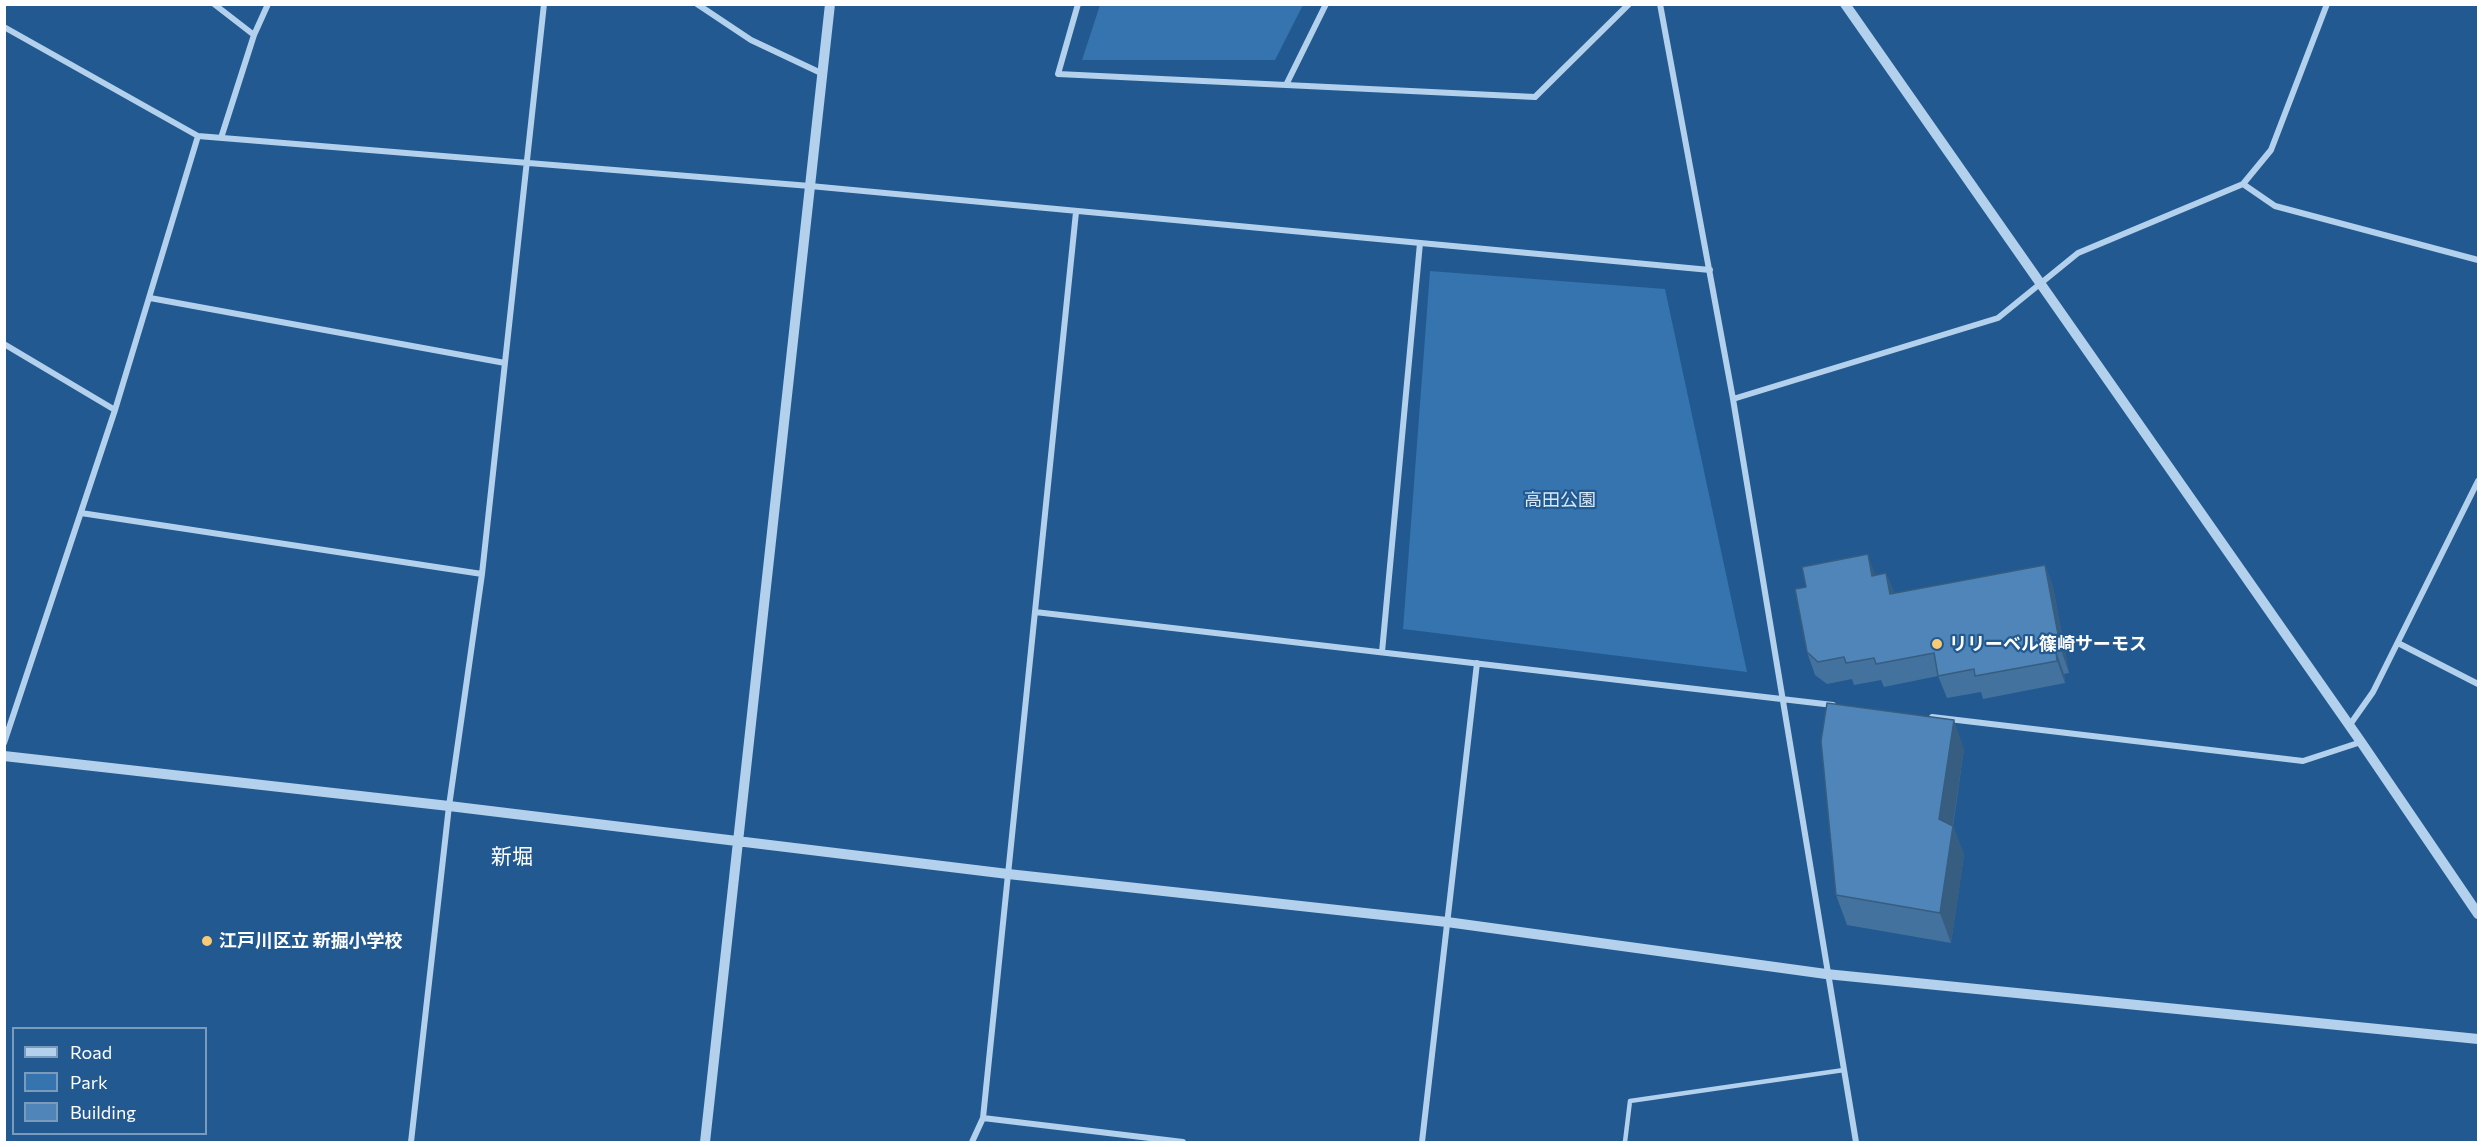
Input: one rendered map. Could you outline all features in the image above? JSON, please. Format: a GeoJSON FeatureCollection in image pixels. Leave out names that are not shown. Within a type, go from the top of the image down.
{"type":"FeatureCollection","features":[{"type":"Feature","properties":{"kind":"street"},"geometry":{"type":"LineString","coordinates":[[214,4],[254,35]]}},
{"type":"Feature","properties":{"kind":"street"},"geometry":{"type":"LineString","coordinates":[[221,138],[254,35],[268,4]]}},
{"type":"Feature","properties":{"kind":"street"},"geometry":{"type":"LineString","coordinates":[[411,1143],[449,806],[482,574],[544,4]]}},
{"type":"Feature","properties":{"kind":"street"},"geometry":{"type":"LineString","coordinates":[[697,4],[751,40],[821,73]]}},
{"type":"Feature","properties":{"kind":"street"},"geometry":{"type":"LineString","coordinates":[[705,1143],[830,4]]}},
{"type":"Feature","properties":{"kind":"street"},"geometry":{"type":"LineString","coordinates":[[1078,4],[1058,74],[1287,83],[1535,97],[1629,4]]}},
{"type":"Feature","properties":{"kind":"street"},"geometry":{"type":"LineString","coordinates":[[1287,83],[1326,4]]}},
{"type":"Feature","properties":{"kind":"street"},"geometry":{"type":"LineString","coordinates":[[1660,4],[1733,399],[1784,699],[1826,974],[1845,1070],[1856,1143]]}},
{"type":"Feature","properties":{"kind":"street"},"geometry":{"type":"LineString","coordinates":[[1845,4],[2039,285],[2361,742],[2478,914]]}},
{"type":"Feature","properties":{"kind":"street"},"geometry":{"type":"LineString","coordinates":[[1733,399],[1998,318],[2078,253],[2243,184],[2271,150],[2327,4]]}},
{"type":"Feature","properties":{"kind":"street"},"geometry":{"type":"LineString","coordinates":[[4,27],[198,136],[810,186],[1710,270]]}},
{"type":"Feature","properties":{"kind":"street"},"geometry":{"type":"LineString","coordinates":[[4,743],[115,410],[198,136]]}},
{"type":"Feature","properties":{"kind":"street"},"geometry":{"type":"LineString","coordinates":[[2243,184],[2275,206],[2478,260]]}},
{"type":"Feature","properties":{"kind":"street"},"geometry":{"type":"LineString","coordinates":[[972,1143],[983,1118],[1076,212]]}},
{"type":"Feature","properties":{"kind":"street"},"geometry":{"type":"LineString","coordinates":[[1382,652],[1420,243]]}},
{"type":"Feature","properties":{"kind":"street"},"geometry":{"type":"LineString","coordinates":[[150,298],[505,363]]}},
{"type":"Feature","properties":{"kind":"street"},"geometry":{"type":"LineString","coordinates":[[4,344],[115,410]]}},
{"type":"Feature","properties":{"kind":"street"},"geometry":{"type":"LineString","coordinates":[[2349,727],[2373,692],[2478,481]]}},
{"type":"Feature","properties":{"kind":"street"},"geometry":{"type":"LineString","coordinates":[[81,513],[482,574]]}},
{"type":"Feature","properties":{"kind":"street"},"geometry":{"type":"LineString","coordinates":[[1035,612],[1844,706]]}},
{"type":"Feature","properties":{"kind":"street"},"geometry":{"type":"LineString","coordinates":[[2398,643],[2478,684]]}},
{"type":"Feature","properties":{"kind":"street"},"geometry":{"type":"LineString","coordinates":[[1422,1143],[1477,663]]}},
{"type":"Feature","properties":{"kind":"street"},"geometry":{"type":"LineString","coordinates":[[1927,716],[2303,761],[2361,742]]}},
{"type":"Feature","properties":{"kind":"street"},"geometry":{"type":"LineString","coordinates":[[4,756],[739,840],[1008,874],[1447,922],[1826,974],[2478,1039]]}},
{"type":"Feature","properties":{"kind":"street"},"geometry":{"type":"LineString","coordinates":[[983,1118],[1183,1143]]}},
{"type":"Feature","properties":{"kind":"lane"},"geometry":{"type":"LineString","coordinates":[[1625,1143],[1630,1101],[1845,1070]]}},
{"type":"Feature","properties":{"kind":"green space"},"geometry":{"type":"Polygon","coordinates":[[[1100,4],[1303,5],[1275,60],[1082,60],[1100,4]]]}},
{"type":"Feature","properties":{"kind":"green space","name":"高田公園"},"geometry":{"type":"Polygon","coordinates":[[[1430,271],[1665,289],[1747,672],[1403,629],[1430,271]]]}},
{"type":"Feature","properties":{"kind":"building","name":"リリーベル篠崎サーモス"},"geometry":{"type":"Polygon","coordinates":[[[1868,554],[1872,576],[1886,573],[1890,594],[2045,565],[2061,650],[2056,651],[2057,661],[1975,676],[1974,669],[1938,676],[1934,653],[1876,664],[1874,658],[1846,663],[1844,657],[1818,662],[1807,652],[1795,589],[1806,587],[1802,567],[1868,554]]]}},
{"type":"Feature","properties":{"kind":"building"},"geometry":{"type":"Polygon","coordinates":[[[1827,703],[1954,720],[1939,819],[1953,826],[1940,913],[1836,895],[1821,741],[1827,703]]]}},
{"type":"Feature","properties":{"kind":"place","name":"リリーベル篠崎サーモス"},"geometry":{"type":"Point","coordinates":[1937,644]}},
{"type":"Feature","properties":{"kind":"place","name":"江戸川区立 新掘小学校"},"geometry":{"type":"Point","coordinates":[207,941]}},
{"type":"Feature","properties":{"kind":"district","name":"新堀"},"geometry":{"type":"Point","coordinates":[512,857]}}]}
